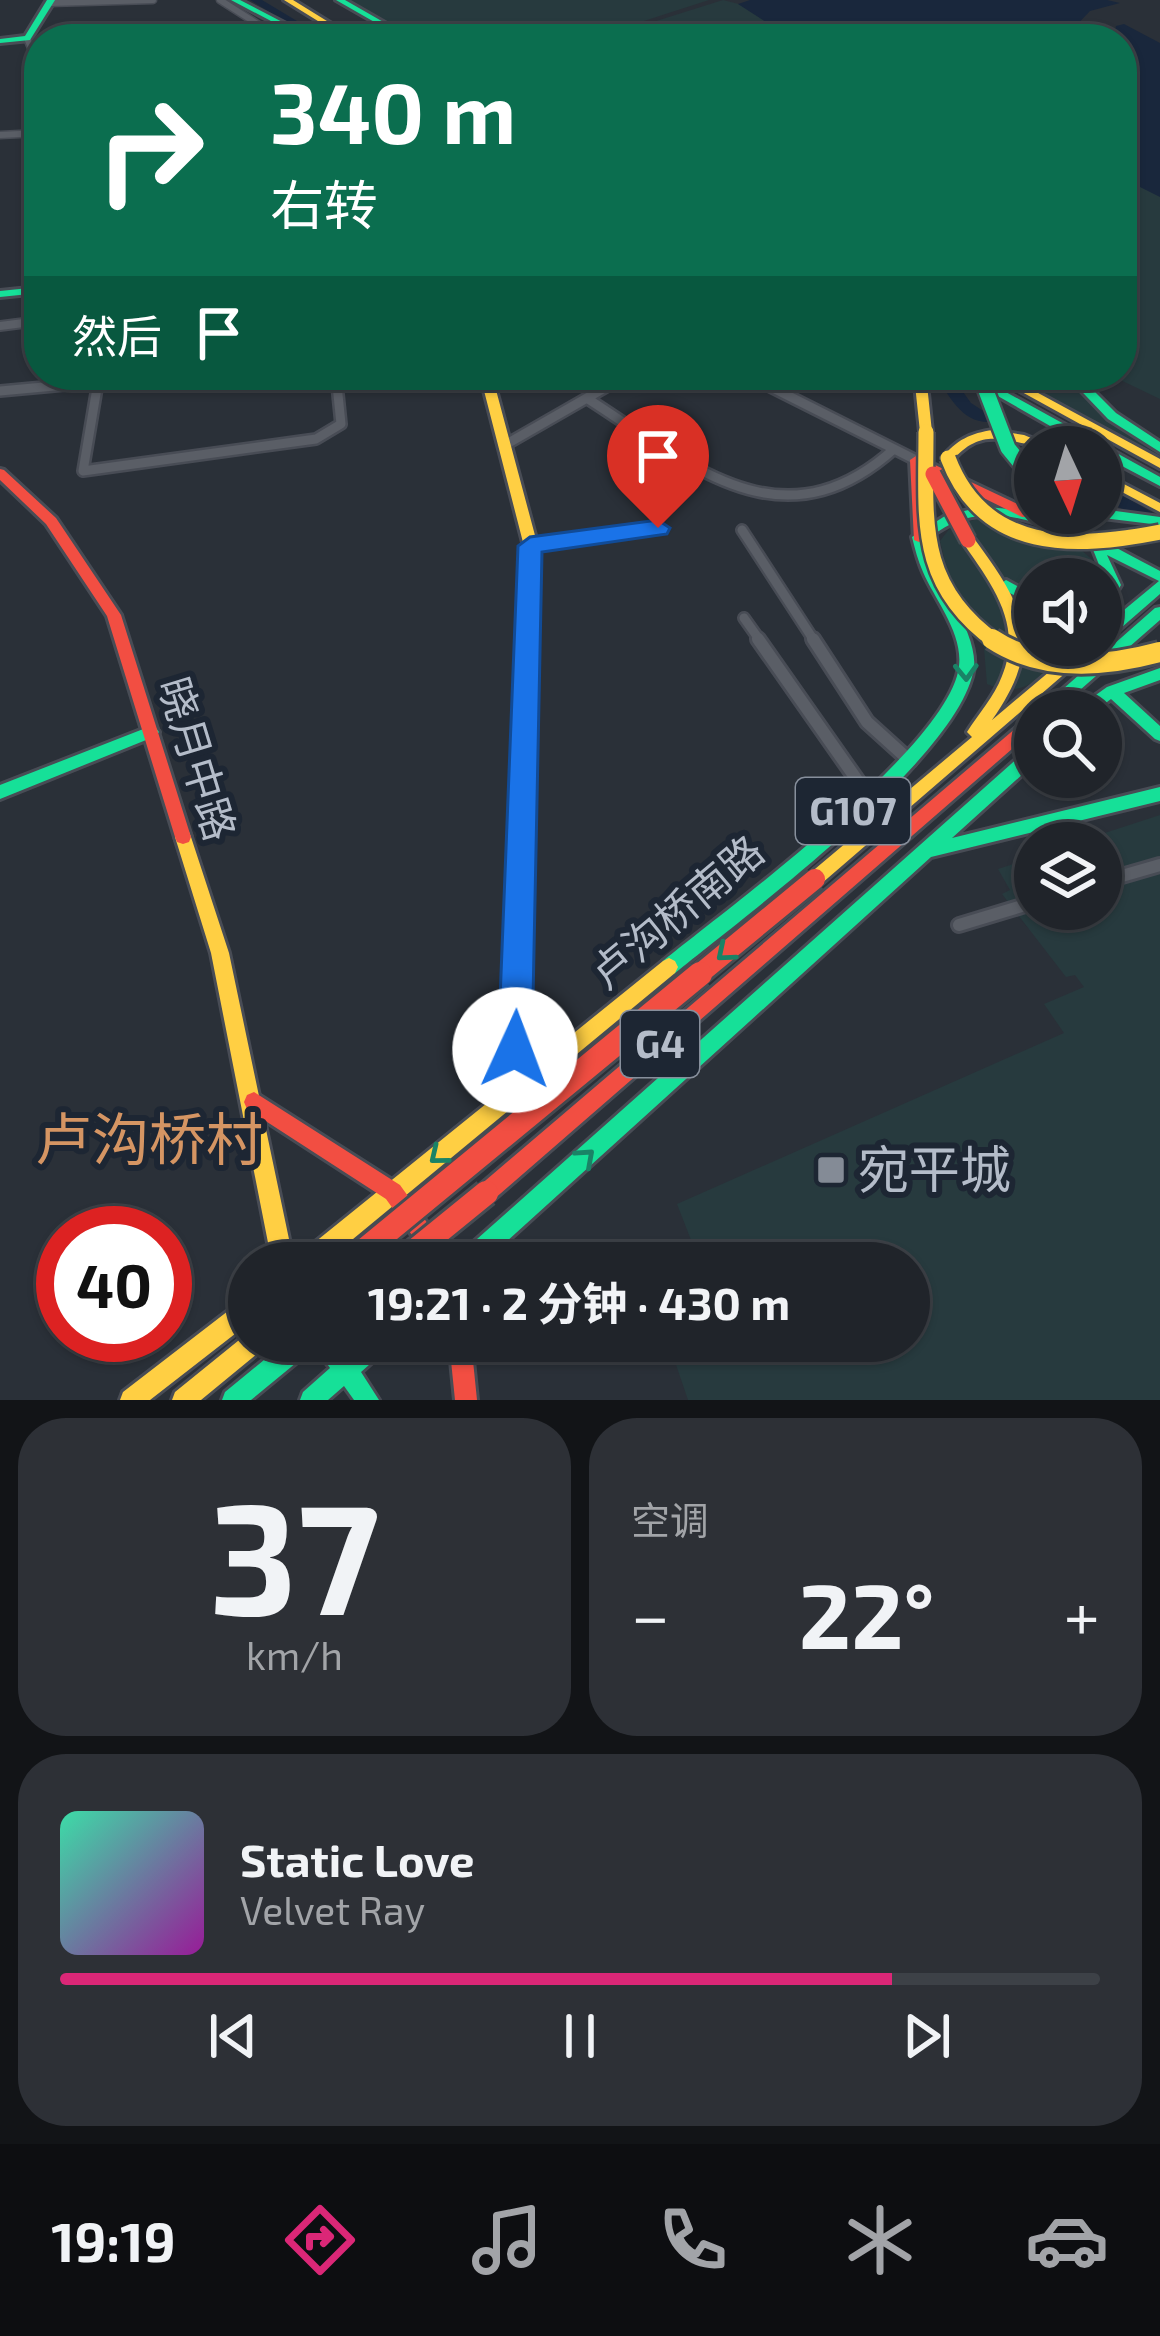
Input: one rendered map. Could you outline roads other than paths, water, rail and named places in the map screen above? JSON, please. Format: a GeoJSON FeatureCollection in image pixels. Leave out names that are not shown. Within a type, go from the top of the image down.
{"type":"FeatureCollection","features":[{"type":"Feature","properties":{"kind":"main road"},"geometry":{"type":"LineString","coordinates":[[235,0],[281,24]]}},
{"type":"Feature","properties":{"kind":"main road"},"geometry":{"type":"LineString","coordinates":[[277,0],[315,24]]}},
{"type":"Feature","properties":{"kind":"main road"},"geometry":{"type":"LineString","coordinates":[[289,0],[328,24]]}},
{"type":"Feature","properties":{"kind":"main road"},"geometry":{"type":"LineString","coordinates":[[340,0],[382,24]]}},
{"type":"Feature","properties":{"kind":"main road"},"geometry":{"type":"LineString","coordinates":[[490,390],[530,546],[513,1095]]}},
{"type":"Feature","properties":{"kind":"main road"},"geometry":{"type":"LineString","coordinates":[[922,390],[926,432],[921,459],[933,563],[952,604],[970,623],[1020,653],[1080,668],[1124,665],[1160,652]]}},
{"type":"Feature","properties":{"kind":"main road"},"geometry":{"type":"LineString","coordinates":[[986,390],[1014,455]]}},
{"type":"Feature","properties":{"kind":"main road"},"geometry":{"type":"LineString","coordinates":[[994,390],[1059,426]]}},
{"type":"Feature","properties":{"kind":"main road"},"geometry":{"type":"LineString","coordinates":[[1025,390],[1160,464]]}},
{"type":"Feature","properties":{"kind":"main road"},"geometry":{"type":"LineString","coordinates":[[1084,390],[1160,448]]}},
{"type":"Feature","properties":{"kind":"main road"},"geometry":{"type":"LineString","coordinates":[[1014,436],[987,434],[964,440],[948,458],[950,475],[964,496],[1014,530]]}},
{"type":"Feature","properties":{"kind":"main road"},"geometry":{"type":"LineString","coordinates":[[921,459],[1014,507]]}},
{"type":"Feature","properties":{"kind":"main road"},"geometry":{"type":"LineString","coordinates":[[921,459],[968,540],[1002,583],[1019,619],[1021,664],[1000,703],[943,771]]}},
{"type":"Feature","properties":{"kind":"main road","name":"卢沟桥南路"},"geometry":{"type":"LineString","coordinates":[[332,1242],[867,798],[910,761],[966,698],[968,671],[959,634],[924,574],[919,537],[921,459]]}},
{"type":"Feature","properties":{"kind":"main road"},"geometry":{"type":"LineString","coordinates":[[1122,461],[1160,482]]}},
{"type":"Feature","properties":{"kind":"main road","name":"晓月中路"},"geometry":{"type":"LineString","coordinates":[[0,473],[51,521],[114,615],[220,953],[279,1242]]}},
{"type":"Feature","properties":{"kind":"main road"},"geometry":{"type":"LineString","coordinates":[[1122,487],[1160,508]]}},
{"type":"Feature","properties":{"kind":"main road"},"geometry":{"type":"LineString","coordinates":[[919,537],[940,518],[960,511],[1014,513]]}},
{"type":"Feature","properties":{"kind":"main road"},"geometry":{"type":"LineString","coordinates":[[1122,516],[1160,521]]}},
{"type":"Feature","properties":{"kind":"main road"},"geometry":{"type":"LineString","coordinates":[[1027,534],[1085,546],[1160,532]]}},
{"type":"Feature","properties":{"kind":"main road"},"geometry":{"type":"LineString","coordinates":[[1068,534],[1160,577]]}},
{"type":"Feature","properties":{"kind":"main road"},"geometry":{"type":"LineString","coordinates":[[1099,549],[1104,558]]}},
{"type":"Feature","properties":{"kind":"main road"},"geometry":{"type":"LineString","coordinates":[[1002,583],[1014,590]]}},
{"type":"Feature","properties":{"kind":"main road"},"geometry":{"type":"LineString","coordinates":[[1122,619],[1160,586]]}},
{"type":"Feature","properties":{"kind":"main road"},"geometry":{"type":"LineString","coordinates":[[1070,690],[1160,612]]}},
{"type":"Feature","properties":{"kind":"main road","name":"G4"},"geometry":{"type":"LineString","coordinates":[[374,1242],[1066,666]]}},
{"type":"Feature","properties":{"kind":"main road"},"geometry":{"type":"LineString","coordinates":[[1115,690],[1160,674]]}},
{"type":"Feature","properties":{"kind":"main road"},"geometry":{"type":"LineString","coordinates":[[1122,700],[1160,735]]}},
{"type":"Feature","properties":{"kind":"main road"},"geometry":{"type":"LineString","coordinates":[[0,793],[151,732]]}},
{"type":"Feature","properties":{"kind":"main road","name":"G4"},"geometry":{"type":"LineString","coordinates":[[425,1242],[1014,738]]}},
{"type":"Feature","properties":{"kind":"main road","name":"G107"},"geometry":{"type":"LineString","coordinates":[[490,1242],[1014,773]]}},
{"type":"Feature","properties":{"kind":"main road"},"geometry":{"type":"LineString","coordinates":[[932,850],[1160,794]]}},
{"type":"Feature","properties":{"kind":"main road"},"geometry":{"type":"LineString","coordinates":[[843,855],[867,798]]}},
{"type":"Feature","properties":{"kind":"main road"},"geometry":{"type":"LineString","coordinates":[[842,888],[910,866]]}},
{"type":"Feature","properties":{"kind":"main road"},"geometry":{"type":"LineString","coordinates":[[254,1102],[393,1192],[430,1242]]}},
{"type":"Feature","properties":{"kind":"main road"},"geometry":{"type":"LineString","coordinates":[[131,1400],[228,1325]]}},
{"type":"Feature","properties":{"kind":"main road"},"geometry":{"type":"LineString","coordinates":[[183,1400],[229,1362]]}},
{"type":"Feature","properties":{"kind":"main road"},"geometry":{"type":"LineString","coordinates":[[233,1400],[279,1362]]}},
{"type":"Feature","properties":{"kind":"main road"},"geometry":{"type":"LineString","coordinates":[[337,1362],[368,1400]]}},
{"type":"Feature","properties":{"kind":"main road"},"geometry":{"type":"LineString","coordinates":[[311,1400],[355,1362]]}},
{"type":"Feature","properties":{"kind":"main road"},"geometry":{"type":"LineString","coordinates":[[462,1362],[466,1400]]}},
{"type":"Feature","properties":{"kind":"street"},"geometry":{"type":"LineString","coordinates":[[50,2],[153,0]]}},
{"type":"Feature","properties":{"kind":"street"},"geometry":{"type":"LineString","coordinates":[[220,0],[258,24]]}},
{"type":"Feature","properties":{"kind":"street"},"geometry":{"type":"LineString","coordinates":[[96,390],[83,471],[316,439],[340,424],[337,390]]}},
{"type":"Feature","properties":{"kind":"street"},"geometry":{"type":"LineString","coordinates":[[505,446],[603,390]]}},
{"type":"Feature","properties":{"kind":"street"},"geometry":{"type":"LineString","coordinates":[[777,390],[921,459]]}},
{"type":"Feature","properties":{"kind":"street"},"geometry":{"type":"LineString","coordinates":[[588,399],[708,473],[752,493],[828,493],[854,483],[894,449]]}},
{"type":"Feature","properties":{"kind":"street"},"geometry":{"type":"LineString","coordinates":[[530,546],[658,528]]}},
{"type":"Feature","properties":{"kind":"street"},"geometry":{"type":"LineString","coordinates":[[742,530],[867,722],[910,761]]}},
{"type":"Feature","properties":{"kind":"street"},"geometry":{"type":"LineString","coordinates":[[744,618],[867,798]]}},
{"type":"Feature","properties":{"kind":"street"},"geometry":{"type":"LineString","coordinates":[[1122,876],[1160,865]]}},
{"type":"Feature","properties":{"kind":"street"},"geometry":{"type":"LineString","coordinates":[[959,925],[1014,908]]}},
{"type":"Feature","properties":{"kind":"water"},"geometry":{"type":"Polygon","coordinates":[[[750,0],[1120,3],[1090,11],[1078,24],[769,24],[738,4],[750,0]]]}},
{"type":"Feature","properties":{"kind":"water"},"geometry":{"type":"Polygon","coordinates":[[[1137,31],[1160,43],[1160,197],[1137,186],[1137,31]]]}},
{"type":"Feature","properties":{"kind":"waterway"},"geometry":{"type":"LineString","coordinates":[[255,0],[296,24]]}},
{"type":"Feature","properties":{"kind":"waterway"},"geometry":{"type":"LineString","coordinates":[[953,390],[965,407],[982,418]]}},
{"type":"Feature","properties":{"kind":"waterway"},"geometry":{"type":"LineString","coordinates":[[1122,502],[1160,525]]}},
{"type":"Feature","properties":{"kind":"place","name":"宛平城"},"geometry":{"type":"Point","coordinates":[831,1170]}},
{"type":"Feature","properties":{"kind":"district","name":"卢沟桥村"},"geometry":{"type":"Point","coordinates":[149,1140]}}]}
